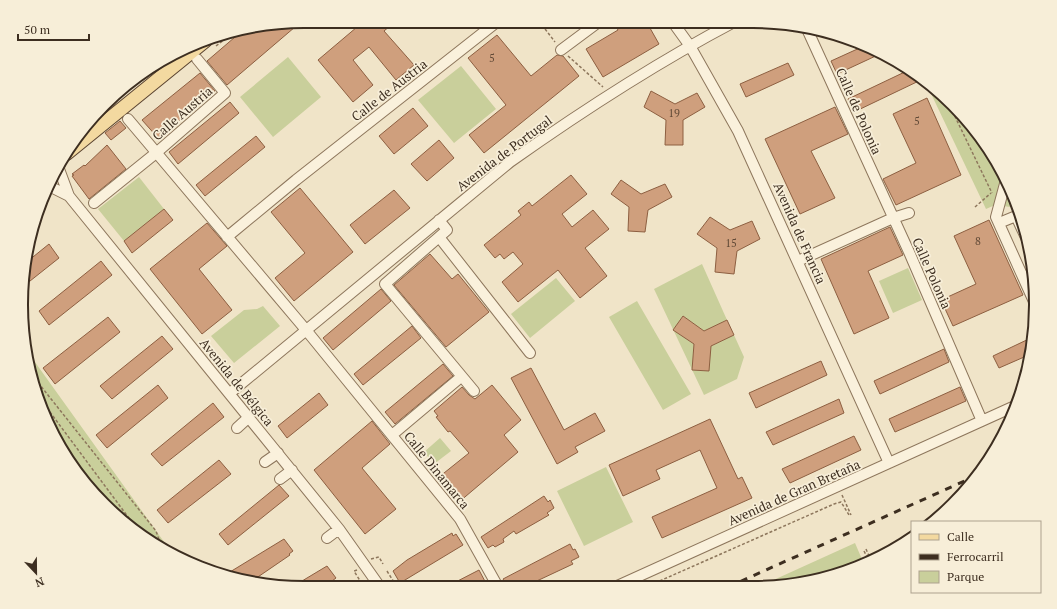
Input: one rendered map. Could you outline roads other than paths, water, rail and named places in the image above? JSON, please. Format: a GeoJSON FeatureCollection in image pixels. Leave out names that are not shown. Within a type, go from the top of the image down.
{"type":"FeatureCollection","features":[{"type":"Feature","properties":{"kind":"main road"},"geometry":{"type":"LineString","coordinates":[[81,142],[190,53]]}},
{"type":"Feature","properties":{"kind":"street","name":"Calle de Austria"},"geometry":{"type":"LineString","coordinates":[[227,237],[296,180],[489,28]]}},
{"type":"Feature","properties":{"kind":"street"},"geometry":{"type":"LineString","coordinates":[[561,50],[591,28]]}},
{"type":"Feature","properties":{"kind":"street","name":"Avenida de Francia"},"geometry":{"type":"LineString","coordinates":[[676,28],[690,46],[738,131],[889,463]]}},
{"type":"Feature","properties":{"kind":"street","name":"Avenida de Portugal"},"geometry":{"type":"LineString","coordinates":[[230,393],[510,162],[610,94],[723,28]]}},
{"type":"Feature","properties":{"kind":"street","name":"Calle de Polonia"},"geometry":{"type":"LineString","coordinates":[[809,34],[887,204]]}},
{"type":"Feature","properties":{"kind":"street","name":"Calle Austria"},"geometry":{"type":"LineString","coordinates":[[94,203],[156,153],[224,93],[197,59]]}},
{"type":"Feature","properties":{"kind":"street"},"geometry":{"type":"LineString","coordinates":[[128,119],[306,330],[392,435]]}},
{"type":"Feature","properties":{"kind":"street"},"geometry":{"type":"LineString","coordinates":[[61,174],[69,196]]}},
{"type":"Feature","properties":{"kind":"street"},"geometry":{"type":"LineString","coordinates":[[54,188],[69,196]]}},
{"type":"Feature","properties":{"kind":"street"},"geometry":{"type":"LineString","coordinates":[[1004,190],[998,220],[1028,288]]}},
{"type":"Feature","properties":{"kind":"street","name":"Avenida de Bélgica"},"geometry":{"type":"LineString","coordinates":[[69,196],[339,528],[376,581]]}},
{"type":"Feature","properties":{"kind":"street","name":"Calle Polonia"},"geometry":{"type":"LineString","coordinates":[[887,204],[982,421]]}},
{"type":"Feature","properties":{"kind":"street"},"geometry":{"type":"LineString","coordinates":[[798,261],[893,218],[909,214]]}},
{"type":"Feature","properties":{"kind":"street"},"geometry":{"type":"LineString","coordinates":[[998,220],[1014,216]]}},
{"type":"Feature","properties":{"kind":"street"},"geometry":{"type":"LineString","coordinates":[[439,220],[447,230],[385,284],[474,391]]}},
{"type":"Feature","properties":{"kind":"street"},"geometry":{"type":"LineString","coordinates":[[439,238],[530,353]]}},
{"type":"Feature","properties":{"kind":"street","name":"Calle Dinamarca"},"geometry":{"type":"LineString","coordinates":[[461,377],[392,435],[460,519],[494,581]]}},
{"type":"Feature","properties":{"kind":"street","name":"Avenida de Gran Bretaña"},"geometry":{"type":"LineString","coordinates":[[628,581],[1008,409]]}},
{"type":"Feature","properties":{"kind":"street"},"geometry":{"type":"LineString","coordinates":[[237,428],[249,417]]}},
{"type":"Feature","properties":{"kind":"street"},"geometry":{"type":"LineString","coordinates":[[265,462],[278,453]]}},
{"type":"Feature","properties":{"kind":"street"},"geometry":{"type":"LineString","coordinates":[[280,480],[292,470]]}},
{"type":"Feature","properties":{"kind":"street"},"geometry":{"type":"LineString","coordinates":[[327,538],[339,528]]}},
{"type":"Feature","properties":{"kind":"railway"},"geometry":{"type":"LineString","coordinates":[[741,581],[965,481]]}}]}
